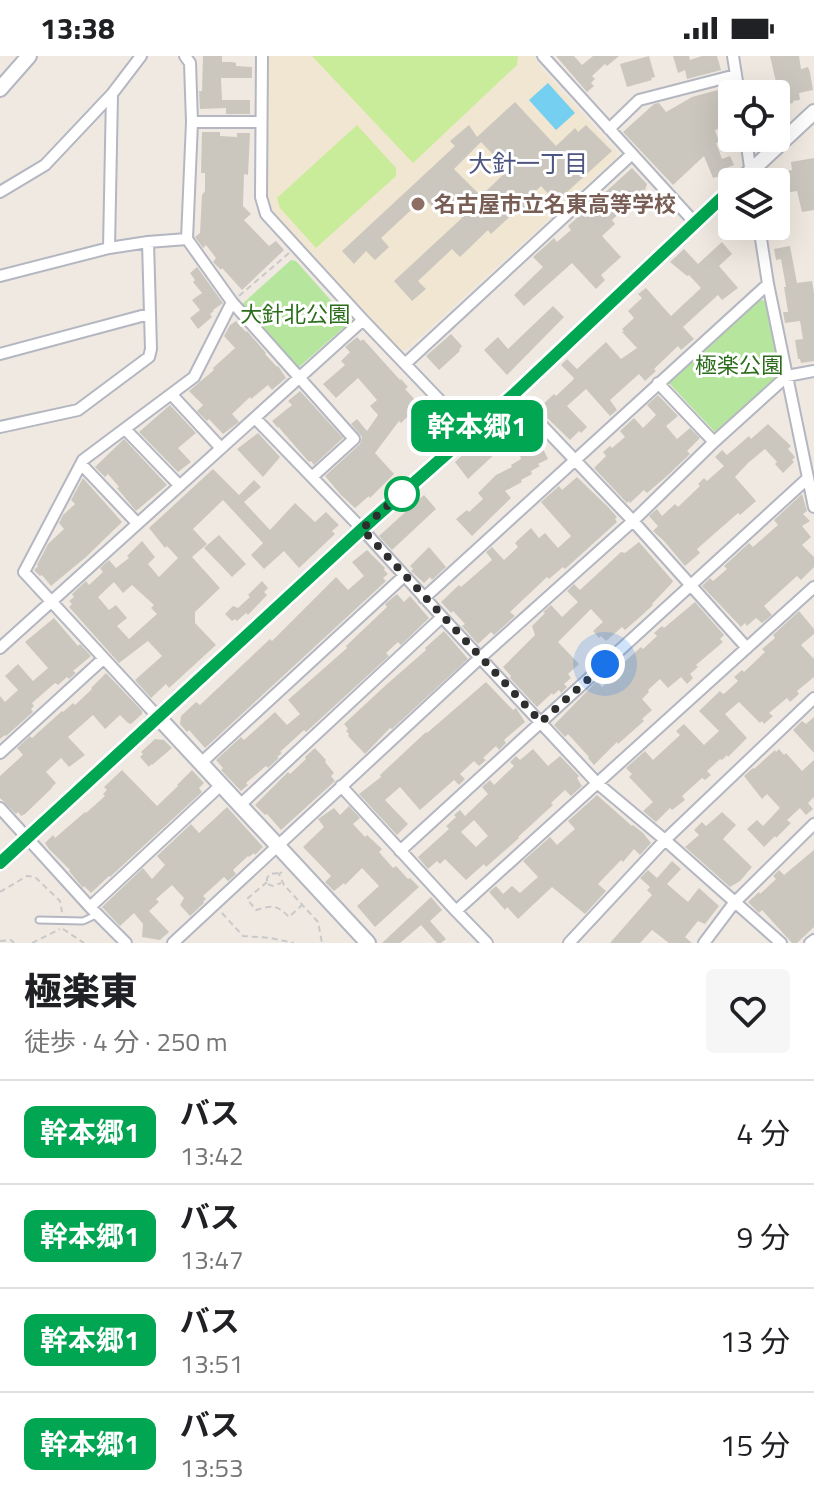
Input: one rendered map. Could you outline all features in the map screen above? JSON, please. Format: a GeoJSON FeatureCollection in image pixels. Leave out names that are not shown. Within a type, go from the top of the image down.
{"type":"FeatureCollection","features":[{"type":"Feature","properties":{"kind":"street"},"geometry":{"type":"LineString","coordinates":[[0,89],[29,56]]}},
{"type":"Feature","properties":{"kind":"street"},"geometry":{"type":"LineString","coordinates":[[0,192],[45,165],[112,94],[141,56]]}},
{"type":"Feature","properties":{"kind":"street"},"geometry":{"type":"LineString","coordinates":[[185,56],[190,63],[192,122],[187,239],[232,302],[354,439],[312,477]]}},
{"type":"Feature","properties":{"kind":"street"},"geometry":{"type":"LineString","coordinates":[[262,56],[261,197],[266,214],[470,432]]}},
{"type":"Feature","properties":{"kind":"street"},"geometry":{"type":"LineString","coordinates":[[543,56],[695,223]]}},
{"type":"Feature","properties":{"kind":"street"},"geometry":{"type":"LineString","coordinates":[[733,56],[737,80]]}},
{"type":"Feature","properties":{"kind":"street"},"geometry":{"type":"LineString","coordinates":[[609,129],[639,100],[736,75]]}},
{"type":"Feature","properties":{"kind":"street"},"geometry":{"type":"LineString","coordinates":[[109,248],[112,94]]}},
{"type":"Feature","properties":{"kind":"street"},"geometry":{"type":"LineString","coordinates":[[760,168],[814,112]]}},
{"type":"Feature","properties":{"kind":"street"},"geometry":{"type":"LineString","coordinates":[[192,122],[261,122]]}},
{"type":"Feature","properties":{"kind":"street"},"geometry":{"type":"LineString","coordinates":[[405,364],[632,154]]}},
{"type":"Feature","properties":{"kind":"street"},"geometry":{"type":"LineString","coordinates":[[0,863],[362,529],[513,395],[718,201]]}},
{"type":"Feature","properties":{"kind":"street"},"geometry":{"type":"LineString","coordinates":[[0,276],[109,248],[187,239]]}},
{"type":"Feature","properties":{"kind":"street"},"geometry":{"type":"LineString","coordinates":[[761,240],[814,507]]}},
{"type":"Feature","properties":{"kind":"street"},"geometry":{"type":"LineString","coordinates":[[0,427],[78,410],[149,357],[148,242]]}},
{"type":"Feature","properties":{"kind":"street"},"geometry":{"type":"LineString","coordinates":[[424,598],[768,284]]}},
{"type":"Feature","properties":{"kind":"street"},"geometry":{"type":"LineString","coordinates":[[232,302],[194,377],[83,460],[24,572],[368,943]]}},
{"type":"Feature","properties":{"kind":"street"},"geometry":{"type":"LineString","coordinates":[[0,354],[149,314]]}},
{"type":"Feature","properties":{"kind":"street"},"geometry":{"type":"LineString","coordinates":[[0,648],[363,320]]}},
{"type":"Feature","properties":{"kind":"street"},"geometry":{"type":"LineString","coordinates":[[173,943],[787,376],[814,371]]}},
{"type":"Feature","properties":{"kind":"street"},"geometry":{"type":"LineString","coordinates":[[658,383],[714,442]]}},
{"type":"Feature","properties":{"kind":"street"},"geometry":{"type":"LineString","coordinates":[[172,395],[220,447]]}},
{"type":"Feature","properties":{"kind":"street"},"geometry":{"type":"LineString","coordinates":[[513,395],[633,521],[747,648]]}},
{"type":"Feature","properties":{"kind":"street"},"geometry":{"type":"LineString","coordinates":[[255,418],[597,783],[781,943]]}},
{"type":"Feature","properties":{"kind":"street"},"geometry":{"type":"LineString","coordinates":[[125,429],[179,485]]}},
{"type":"Feature","properties":{"kind":"street"},"geometry":{"type":"LineString","coordinates":[[82,465],[137,523]]}},
{"type":"Feature","properties":{"kind":"street"},"geometry":{"type":"LineString","coordinates":[[400,851],[808,478]]}},
{"type":"Feature","properties":{"kind":"street"},"geometry":{"type":"LineString","coordinates":[[201,763],[404,576]]}},
{"type":"Feature","properties":{"kind":"street"},"geometry":{"type":"LineString","coordinates":[[456,911],[814,587]]}},
{"type":"Feature","properties":{"kind":"street"},"geometry":{"type":"LineString","coordinates":[[240,805],[442,617]]}},
{"type":"Feature","properties":{"kind":"street"},"geometry":{"type":"LineString","coordinates":[[0,753],[103,659]]}},
{"type":"Feature","properties":{"kind":"street"},"geometry":{"type":"LineString","coordinates":[[569,943],[665,840],[814,698]]}},
{"type":"Feature","properties":{"kind":"street"},"geometry":{"type":"LineString","coordinates":[[94,911],[221,785]]}},
{"type":"Feature","properties":{"kind":"street"},"geometry":{"type":"LineString","coordinates":[[341,786],[487,943]]}},
{"type":"Feature","properties":{"kind":"street"},"geometry":{"type":"LineString","coordinates":[[0,808],[126,943]]}},
{"type":"Feature","properties":{"kind":"street"},"geometry":{"type":"LineString","coordinates":[[704,943],[734,903],[814,824]]}},
{"type":"Feature","properties":{"kind":"lane"},"geometry":{"type":"LineString","coordinates":[[39,920],[83,921],[94,911]]}},
{"type":"Feature","properties":{"kind":"path"},"geometry":{"type":"LineString","coordinates":[[232,302],[296,247]]}},
{"type":"Feature","properties":{"kind":"path"},"geometry":{"type":"LineString","coordinates":[[287,867],[279,874],[270,874],[267,882],[247,899],[256,910],[268,906],[281,908],[289,917],[302,905]]}},
{"type":"Feature","properties":{"kind":"path"},"geometry":{"type":"LineString","coordinates":[[279,874],[318,922],[322,943]]}},
{"type":"Feature","properties":{"kind":"path"},"geometry":{"type":"LineString","coordinates":[[0,892],[27,876],[35,877],[60,901],[62,928]]}},
{"type":"Feature","properties":{"kind":"path"},"geometry":{"type":"LineString","coordinates":[[267,882],[273,886],[283,882]]}},
{"type":"Feature","properties":{"kind":"path"},"geometry":{"type":"LineString","coordinates":[[215,904],[243,936],[294,943]]}},
{"type":"Feature","properties":{"kind":"path"},"geometry":{"type":"LineString","coordinates":[[32,943],[62,928]]}},
{"type":"Feature","properties":{"kind":"path"},"geometry":{"type":"LineString","coordinates":[[62,928],[84,943]]}},
{"type":"Feature","properties":{"kind":"path"},"geometry":{"type":"LineString","coordinates":[[245,936],[245,943]]}},
{"type":"Feature","properties":{"kind":"path"},"geometry":{"type":"LineString","coordinates":[[0,941],[11,940],[14,943]]}},
{"type":"Feature","properties":{"kind":"shaded area","name":"名古屋市立名東高等学校"},"geometry":{"type":"Polygon","coordinates":[[[269,56],[534,56],[542,69],[617,152],[616,158],[407,349],[400,350],[273,211],[267,197],[269,56]]]}},
{"type":"Feature","properties":{"kind":"green space"},"geometry":{"type":"Polygon","coordinates":[[[312,56],[518,56],[517,65],[413,163],[312,56]]]}},
{"type":"Feature","properties":{"kind":"green space"},"geometry":{"type":"Polygon","coordinates":[[[357,125],[396,168],[396,176],[316,248],[280,208],[277,198],[357,125]]]}},
{"type":"Feature","properties":{"kind":"green space","name":"大針北公園"},"geometry":{"type":"Polygon","coordinates":[[[291,260],[296,261],[350,322],[298,368],[240,306],[291,260]]]}},
{"type":"Feature","properties":{"kind":"green space","name":"極楽公園"},"geometry":{"type":"Polygon","coordinates":[[[759,299],[768,302],[782,372],[715,432],[668,382],[759,299]]]}},
{"type":"Feature","properties":{"kind":"water"},"geometry":{"type":"Polygon","coordinates":[[[548,83],[575,113],[556,130],[529,100],[548,83]]]}},
{"type":"Feature","properties":{"kind":"building"},"geometry":{"type":"Polygon","coordinates":[[[203,56],[222,56],[222,62],[252,67],[252,78],[221,78],[222,100],[250,100],[250,114],[226,114],[226,108],[200,109],[203,56]]]}},
{"type":"Feature","properties":{"kind":"building"},"geometry":{"type":"Polygon","coordinates":[[[556,56],[574,56],[582,65],[593,56],[619,56],[592,76],[594,86],[587,92],[556,56]]]}},
{"type":"Feature","properties":{"kind":"building"},"geometry":{"type":"Polygon","coordinates":[[[649,56],[655,77],[627,87],[620,64],[649,56]]]}},
{"type":"Feature","properties":{"kind":"building"},"geometry":{"type":"Polygon","coordinates":[[[673,56],[689,56],[690,60],[717,56],[721,70],[687,79],[685,70],[678,73],[673,56]]]}},
{"type":"Feature","properties":{"kind":"building"},"geometry":{"type":"Polygon","coordinates":[[[770,56],[799,56],[801,69],[808,67],[813,90],[799,93],[800,100],[790,104],[790,80],[776,80],[770,56]]]}},
{"type":"Feature","properties":{"kind":"building"},"geometry":{"type":"Polygon","coordinates":[[[718,90],[716,143],[722,159],[730,156],[734,165],[718,168],[718,177],[713,178],[704,156],[673,185],[623,132],[654,104],[659,103],[666,112],[692,97],[718,90]]]}},
{"type":"Feature","properties":{"kind":"building"},"geometry":{"type":"Polygon","coordinates":[[[515,102],[556,146],[575,128],[578,132],[586,125],[612,151],[556,202],[541,186],[525,201],[530,208],[523,214],[516,211],[491,234],[488,230],[460,257],[452,249],[418,281],[426,289],[412,301],[394,281],[462,218],[445,199],[434,209],[424,198],[381,238],[389,247],[375,260],[366,251],[354,264],[342,251],[455,146],[450,141],[469,125],[477,137],[515,102]],[[481,142],[454,169],[481,196],[508,170],[481,142]]]}},
{"type":"Feature","properties":{"kind":"building"},"geometry":{"type":"Polygon","coordinates":[[[202,132],[220,132],[220,136],[237,137],[237,133],[250,133],[243,206],[251,214],[244,220],[269,246],[276,241],[284,250],[242,290],[213,262],[216,258],[195,237],[200,233],[202,195],[205,191],[205,173],[201,173],[202,132]]]}},
{"type":"Feature","properties":{"kind":"building"},"geometry":{"type":"Polygon","coordinates":[[[814,158],[814,210],[802,212],[797,191],[790,192],[791,162],[814,158]]]}},
{"type":"Feature","properties":{"kind":"building"},"geometry":{"type":"Polygon","coordinates":[[[632,168],[647,184],[645,190],[612,220],[615,224],[602,236],[621,257],[601,275],[605,280],[596,289],[572,263],[524,306],[514,295],[543,267],[533,257],[554,238],[557,242],[571,230],[568,226],[632,168]]]}},
{"type":"Feature","properties":{"kind":"building"},"geometry":{"type":"Polygon","coordinates":[[[722,242],[732,254],[719,266],[738,288],[722,300],[718,295],[683,327],[694,339],[681,350],[678,346],[645,381],[639,374],[610,400],[617,410],[610,416],[586,389],[567,406],[587,427],[570,440],[538,409],[573,380],[561,365],[567,359],[577,369],[606,342],[621,359],[637,348],[622,329],[634,318],[628,311],[642,298],[638,294],[646,288],[671,316],[701,288],[670,262],[684,249],[698,264],[722,242]]]}},
{"type":"Feature","properties":{"kind":"building"},"geometry":{"type":"Polygon","coordinates":[[[790,246],[797,283],[812,281],[814,293],[814,361],[801,363],[795,340],[803,339],[800,321],[785,323],[783,312],[788,312],[786,287],[781,259],[776,260],[774,249],[790,246]]]}},
{"type":"Feature","properties":{"kind":"building"},"geometry":{"type":"Polygon","coordinates":[[[197,267],[223,303],[198,329],[190,318],[200,310],[192,300],[202,293],[190,273],[197,267]]]}},
{"type":"Feature","properties":{"kind":"building"},"geometry":{"type":"Polygon","coordinates":[[[553,306],[564,317],[507,375],[484,350],[498,337],[508,349],[553,306]]]}},
{"type":"Feature","properties":{"kind":"building"},"geometry":{"type":"Polygon","coordinates":[[[236,321],[286,378],[272,390],[268,385],[250,397],[232,414],[239,422],[223,434],[197,411],[203,405],[189,391],[235,348],[224,336],[236,321]]]}},
{"type":"Feature","properties":{"kind":"building"},"geometry":{"type":"Polygon","coordinates":[[[451,334],[462,346],[439,370],[426,356],[451,334]]]}},
{"type":"Feature","properties":{"kind":"building"},"geometry":{"type":"Polygon","coordinates":[[[357,337],[361,341],[363,339],[401,379],[408,387],[405,389],[420,405],[401,423],[399,421],[375,453],[394,474],[355,508],[325,476],[360,444],[362,437],[351,424],[357,419],[367,431],[378,415],[370,406],[377,400],[358,378],[336,398],[323,384],[345,365],[341,361],[350,352],[345,347],[357,337]]]}},
{"type":"Feature","properties":{"kind":"building"},"geometry":{"type":"Polygon","coordinates":[[[300,391],[343,438],[314,465],[272,421],[292,405],[288,401],[300,391]]]}},
{"type":"Feature","properties":{"kind":"building"},"geometry":{"type":"Polygon","coordinates":[[[658,395],[678,416],[666,426],[677,439],[690,428],[700,438],[687,451],[690,454],[667,476],[647,493],[644,490],[627,503],[594,468],[606,456],[603,452],[625,437],[620,431],[634,418],[643,428],[656,415],[647,405],[658,395]]]}},
{"type":"Feature","properties":{"kind":"building"},"geometry":{"type":"Polygon","coordinates":[[[170,405],[196,433],[178,448],[191,462],[178,472],[139,432],[170,405]]]}},
{"type":"Feature","properties":{"kind":"building"},"geometry":{"type":"Polygon","coordinates":[[[434,408],[449,426],[440,434],[418,427],[434,408]]]}},
{"type":"Feature","properties":{"kind":"building"},"geometry":{"type":"Polygon","coordinates":[[[768,424],[791,446],[788,449],[795,457],[794,462],[783,473],[765,449],[748,463],[735,477],[756,501],[697,549],[700,553],[685,566],[653,531],[658,526],[649,516],[657,509],[662,516],[675,504],[678,507],[704,478],[707,481],[724,466],[715,457],[722,450],[727,455],[768,424]]]}},
{"type":"Feature","properties":{"kind":"building"},"geometry":{"type":"Polygon","coordinates":[[[531,425],[538,433],[536,435],[548,459],[538,464],[540,466],[522,482],[505,491],[511,498],[472,536],[456,519],[483,499],[478,493],[496,475],[512,467],[521,459],[520,456],[528,452],[516,439],[531,425]]]}},
{"type":"Feature","properties":{"kind":"building"},"geometry":{"type":"Polygon","coordinates":[[[258,433],[280,457],[263,477],[237,449],[258,433]]]}},
{"type":"Feature","properties":{"kind":"building"},"geometry":{"type":"Polygon","coordinates":[[[486,438],[498,451],[468,479],[455,462],[486,438]]]}},
{"type":"Feature","properties":{"kind":"building"},"geometry":{"type":"Polygon","coordinates":[[[124,439],[167,485],[136,511],[108,474],[105,477],[95,467],[124,439]]]}},
{"type":"Feature","properties":{"kind":"building"},"geometry":{"type":"Polygon","coordinates":[[[213,469],[239,495],[254,480],[261,487],[244,502],[270,530],[295,503],[315,522],[326,512],[339,525],[332,531],[335,534],[299,568],[284,551],[264,569],[251,555],[263,543],[223,500],[193,529],[207,544],[192,557],[220,588],[195,612],[195,623],[216,645],[169,688],[166,684],[151,698],[135,680],[162,656],[148,641],[119,663],[69,607],[72,604],[69,601],[74,597],[72,594],[86,581],[89,585],[103,572],[100,568],[109,560],[116,568],[129,558],[127,556],[142,541],[155,557],[148,564],[159,577],[178,558],[149,528],[213,469]],[[114,582],[98,597],[109,610],[116,605],[127,618],[117,626],[129,639],[157,614],[151,608],[154,605],[132,585],[123,593],[114,582]]]}},
{"type":"Feature","properties":{"kind":"building"},"geometry":{"type":"Polygon","coordinates":[[[577,477],[617,517],[617,522],[565,569],[563,567],[549,579],[547,577],[510,612],[515,616],[494,635],[491,632],[478,644],[462,626],[465,624],[441,602],[492,560],[486,552],[492,547],[504,560],[518,547],[515,543],[531,528],[539,538],[545,533],[558,548],[571,536],[541,502],[559,486],[562,490],[577,477]]]}},
{"type":"Feature","properties":{"kind":"building"},"geometry":{"type":"Polygon","coordinates":[[[83,478],[122,522],[51,586],[34,570],[48,544],[64,529],[59,523],[75,504],[71,500],[83,478]]]}},
{"type":"Feature","properties":{"kind":"building"},"geometry":{"type":"Polygon","coordinates":[[[802,494],[807,511],[803,514],[810,521],[802,526],[811,537],[802,545],[814,557],[814,567],[801,580],[797,576],[764,606],[772,615],[762,623],[756,618],[741,627],[702,586],[727,569],[724,566],[749,543],[753,547],[778,525],[774,520],[802,494]]]}},
{"type":"Feature","properties":{"kind":"building"},"geometry":{"type":"Polygon","coordinates":[[[424,495],[436,509],[392,550],[379,536],[424,495]]]}},
{"type":"Feature","properties":{"kind":"building"},"geometry":{"type":"Polygon","coordinates":[[[219,535],[246,564],[232,577],[204,548],[219,535]]]}},
{"type":"Feature","properties":{"kind":"building"},"geometry":{"type":"Polygon","coordinates":[[[639,542],[673,581],[640,617],[606,641],[593,631],[603,622],[591,609],[558,642],[579,664],[568,674],[571,678],[564,684],[567,687],[561,693],[559,690],[552,693],[537,707],[503,667],[535,635],[532,626],[543,612],[551,605],[562,617],[578,602],[567,591],[574,584],[580,590],[621,552],[625,553],[639,542]]]}},
{"type":"Feature","properties":{"kind":"building"},"geometry":{"type":"Polygon","coordinates":[[[429,547],[446,567],[424,583],[411,571],[410,566],[429,547]]]}},
{"type":"Feature","properties":{"kind":"building"},"geometry":{"type":"Polygon","coordinates":[[[367,550],[385,568],[388,574],[383,578],[386,581],[205,748],[189,730],[187,732],[180,724],[181,716],[196,702],[200,705],[270,639],[272,641],[336,577],[348,590],[364,576],[352,562],[367,550]]]}},
{"type":"Feature","properties":{"kind":"building"},"geometry":{"type":"Polygon","coordinates":[[[262,581],[268,588],[264,592],[267,595],[248,615],[246,613],[237,621],[232,621],[225,614],[233,606],[238,608],[262,581]]]}},
{"type":"Feature","properties":{"kind":"building"},"geometry":{"type":"Polygon","coordinates":[[[397,594],[404,602],[410,596],[429,618],[401,645],[398,642],[386,653],[389,656],[306,732],[304,730],[280,752],[279,758],[246,783],[248,785],[241,791],[216,760],[275,712],[287,725],[300,714],[288,700],[347,648],[397,594]]]}},
{"type":"Feature","properties":{"kind":"building"},"geometry":{"type":"Polygon","coordinates":[[[695,602],[724,635],[720,639],[723,642],[696,665],[698,667],[690,674],[693,678],[687,684],[681,677],[668,688],[660,679],[648,690],[642,699],[652,710],[642,719],[644,721],[594,765],[568,734],[565,737],[554,725],[597,681],[602,687],[616,674],[611,669],[618,663],[620,666],[641,647],[643,649],[657,636],[654,633],[695,602]]]}},
{"type":"Feature","properties":{"kind":"building"},"geometry":{"type":"Polygon","coordinates":[[[799,611],[814,629],[814,634],[801,645],[814,659],[814,677],[797,691],[799,694],[790,702],[787,698],[769,713],[773,716],[764,724],[739,702],[725,714],[747,738],[728,757],[720,759],[707,771],[711,775],[705,780],[702,778],[682,796],[685,800],[672,810],[670,808],[656,822],[643,811],[653,802],[629,777],[632,774],[626,768],[645,751],[653,760],[680,735],[676,731],[684,724],[704,745],[719,731],[699,711],[720,691],[725,693],[738,681],[734,677],[765,652],[762,649],[775,638],[773,635],[799,611]]]}},
{"type":"Feature","properties":{"kind":"building"},"geometry":{"type":"Polygon","coordinates":[[[54,618],[91,656],[73,671],[76,673],[69,679],[67,677],[58,685],[55,683],[32,703],[33,712],[0,739],[0,696],[5,702],[18,690],[5,676],[18,664],[33,681],[48,668],[25,642],[54,618]]]}},
{"type":"Feature","properties":{"kind":"building"},"geometry":{"type":"Polygon","coordinates":[[[444,631],[468,659],[365,754],[348,736],[344,724],[444,631]]]}},
{"type":"Feature","properties":{"kind":"building"},"geometry":{"type":"Polygon","coordinates":[[[106,673],[142,714],[131,724],[120,715],[105,729],[93,715],[68,737],[85,755],[69,767],[61,758],[46,772],[56,783],[52,788],[25,814],[16,814],[0,798],[0,776],[23,755],[17,748],[62,711],[73,703],[75,705],[106,673]]]}},
{"type":"Feature","properties":{"kind":"building"},"geometry":{"type":"Polygon","coordinates":[[[486,682],[513,710],[516,708],[525,722],[504,740],[506,743],[499,750],[496,746],[483,758],[486,760],[479,766],[474,761],[460,774],[465,779],[459,785],[454,780],[420,810],[400,787],[385,800],[408,824],[397,835],[359,794],[486,682]]]}},
{"type":"Feature","properties":{"kind":"building"},"geometry":{"type":"Polygon","coordinates":[[[814,717],[814,753],[793,730],[802,721],[806,724],[814,717]]]}},
{"type":"Feature","properties":{"kind":"building"},"geometry":{"type":"Polygon","coordinates":[[[155,739],[164,740],[172,748],[149,767],[140,757],[141,752],[155,739]]]}},
{"type":"Feature","properties":{"kind":"building"},"geometry":{"type":"Polygon","coordinates":[[[315,748],[334,773],[331,776],[335,781],[281,830],[255,805],[315,748]]]}},
{"type":"Feature","properties":{"kind":"building"},"geometry":{"type":"Polygon","coordinates":[[[533,749],[548,766],[560,756],[579,776],[577,778],[582,786],[571,796],[565,790],[519,838],[466,880],[445,859],[428,869],[418,857],[449,829],[446,826],[456,817],[454,815],[460,810],[465,816],[488,794],[482,787],[490,780],[494,785],[514,766],[510,762],[516,756],[520,760],[533,749]],[[474,820],[461,832],[476,847],[488,836],[474,820]]]}},
{"type":"Feature","properties":{"kind":"building"},"geometry":{"type":"Polygon","coordinates":[[[779,749],[802,771],[814,760],[814,797],[808,803],[813,809],[806,815],[800,808],[787,820],[791,823],[764,847],[747,829],[757,820],[763,826],[780,808],[767,794],[762,799],[744,776],[779,749]]]}},
{"type":"Feature","properties":{"kind":"building"},"geometry":{"type":"Polygon","coordinates":[[[122,770],[157,806],[192,770],[204,783],[199,788],[202,792],[91,893],[83,888],[45,843],[105,796],[103,794],[107,790],[104,787],[122,770]]]}},
{"type":"Feature","properties":{"kind":"building"},"geometry":{"type":"Polygon","coordinates":[[[597,795],[651,843],[640,855],[634,849],[598,884],[606,891],[585,914],[552,887],[518,919],[507,907],[505,910],[489,892],[496,886],[503,894],[512,886],[520,893],[538,877],[523,861],[550,837],[557,845],[575,829],[568,821],[597,795]]]}},
{"type":"Feature","properties":{"kind":"building"},"geometry":{"type":"Polygon","coordinates":[[[349,806],[360,818],[353,824],[382,849],[379,852],[393,868],[396,866],[419,887],[375,927],[357,906],[379,886],[362,868],[334,891],[325,882],[331,876],[303,847],[324,827],[318,819],[334,808],[340,815],[349,806]]]}},
{"type":"Feature","properties":{"kind":"building"},"geometry":{"type":"Polygon","coordinates":[[[227,807],[263,847],[233,870],[236,874],[228,881],[224,877],[203,896],[206,899],[204,903],[190,916],[180,905],[184,898],[172,885],[156,899],[159,902],[149,911],[169,932],[160,940],[142,937],[143,924],[134,913],[120,926],[102,907],[143,868],[152,879],[165,865],[157,856],[191,824],[199,833],[227,807]]]}},
{"type":"Feature","properties":{"kind":"building"},"geometry":{"type":"Polygon","coordinates":[[[722,812],[736,825],[723,839],[752,867],[730,887],[685,847],[699,835],[694,830],[702,822],[706,826],[722,812]]]}},
{"type":"Feature","properties":{"kind":"building"},"geometry":{"type":"Polygon","coordinates":[[[814,850],[814,927],[797,943],[792,943],[762,910],[759,913],[748,902],[776,879],[773,876],[779,870],[784,875],[814,850]]]}},
{"type":"Feature","properties":{"kind":"building"},"geometry":{"type":"Polygon","coordinates":[[[672,861],[681,869],[667,884],[688,902],[699,888],[719,906],[705,924],[698,921],[685,937],[692,943],[669,943],[652,930],[640,943],[610,943],[652,895],[647,890],[650,887],[640,878],[648,870],[657,878],[672,861]]]}},
{"type":"Feature","properties":{"kind":"building"},"geometry":{"type":"Polygon","coordinates":[[[431,897],[442,910],[430,921],[446,939],[437,943],[421,925],[400,943],[382,943],[431,897]]]}},
{"type":"Feature","properties":{"kind":"bus line","name":"幹本郷1"},"geometry":{"type":"LineString","coordinates":[[0,863],[362,529],[513,395],[718,201]]}},
{"type":"Feature","properties":{"kind":"place","name":"名古屋市立名東高等学校"},"geometry":{"type":"Point","coordinates":[418,204]}},
{"type":"Feature","properties":{"kind":"district","name":"大針一丁目"},"geometry":{"type":"Point","coordinates":[528,163]}},
{"type":"Feature","properties":{"kind":"route"},"geometry":{"type":"LineString","coordinates":[[402,494],[405,490],[362,529],[541,722],[605,664]]}}]}
